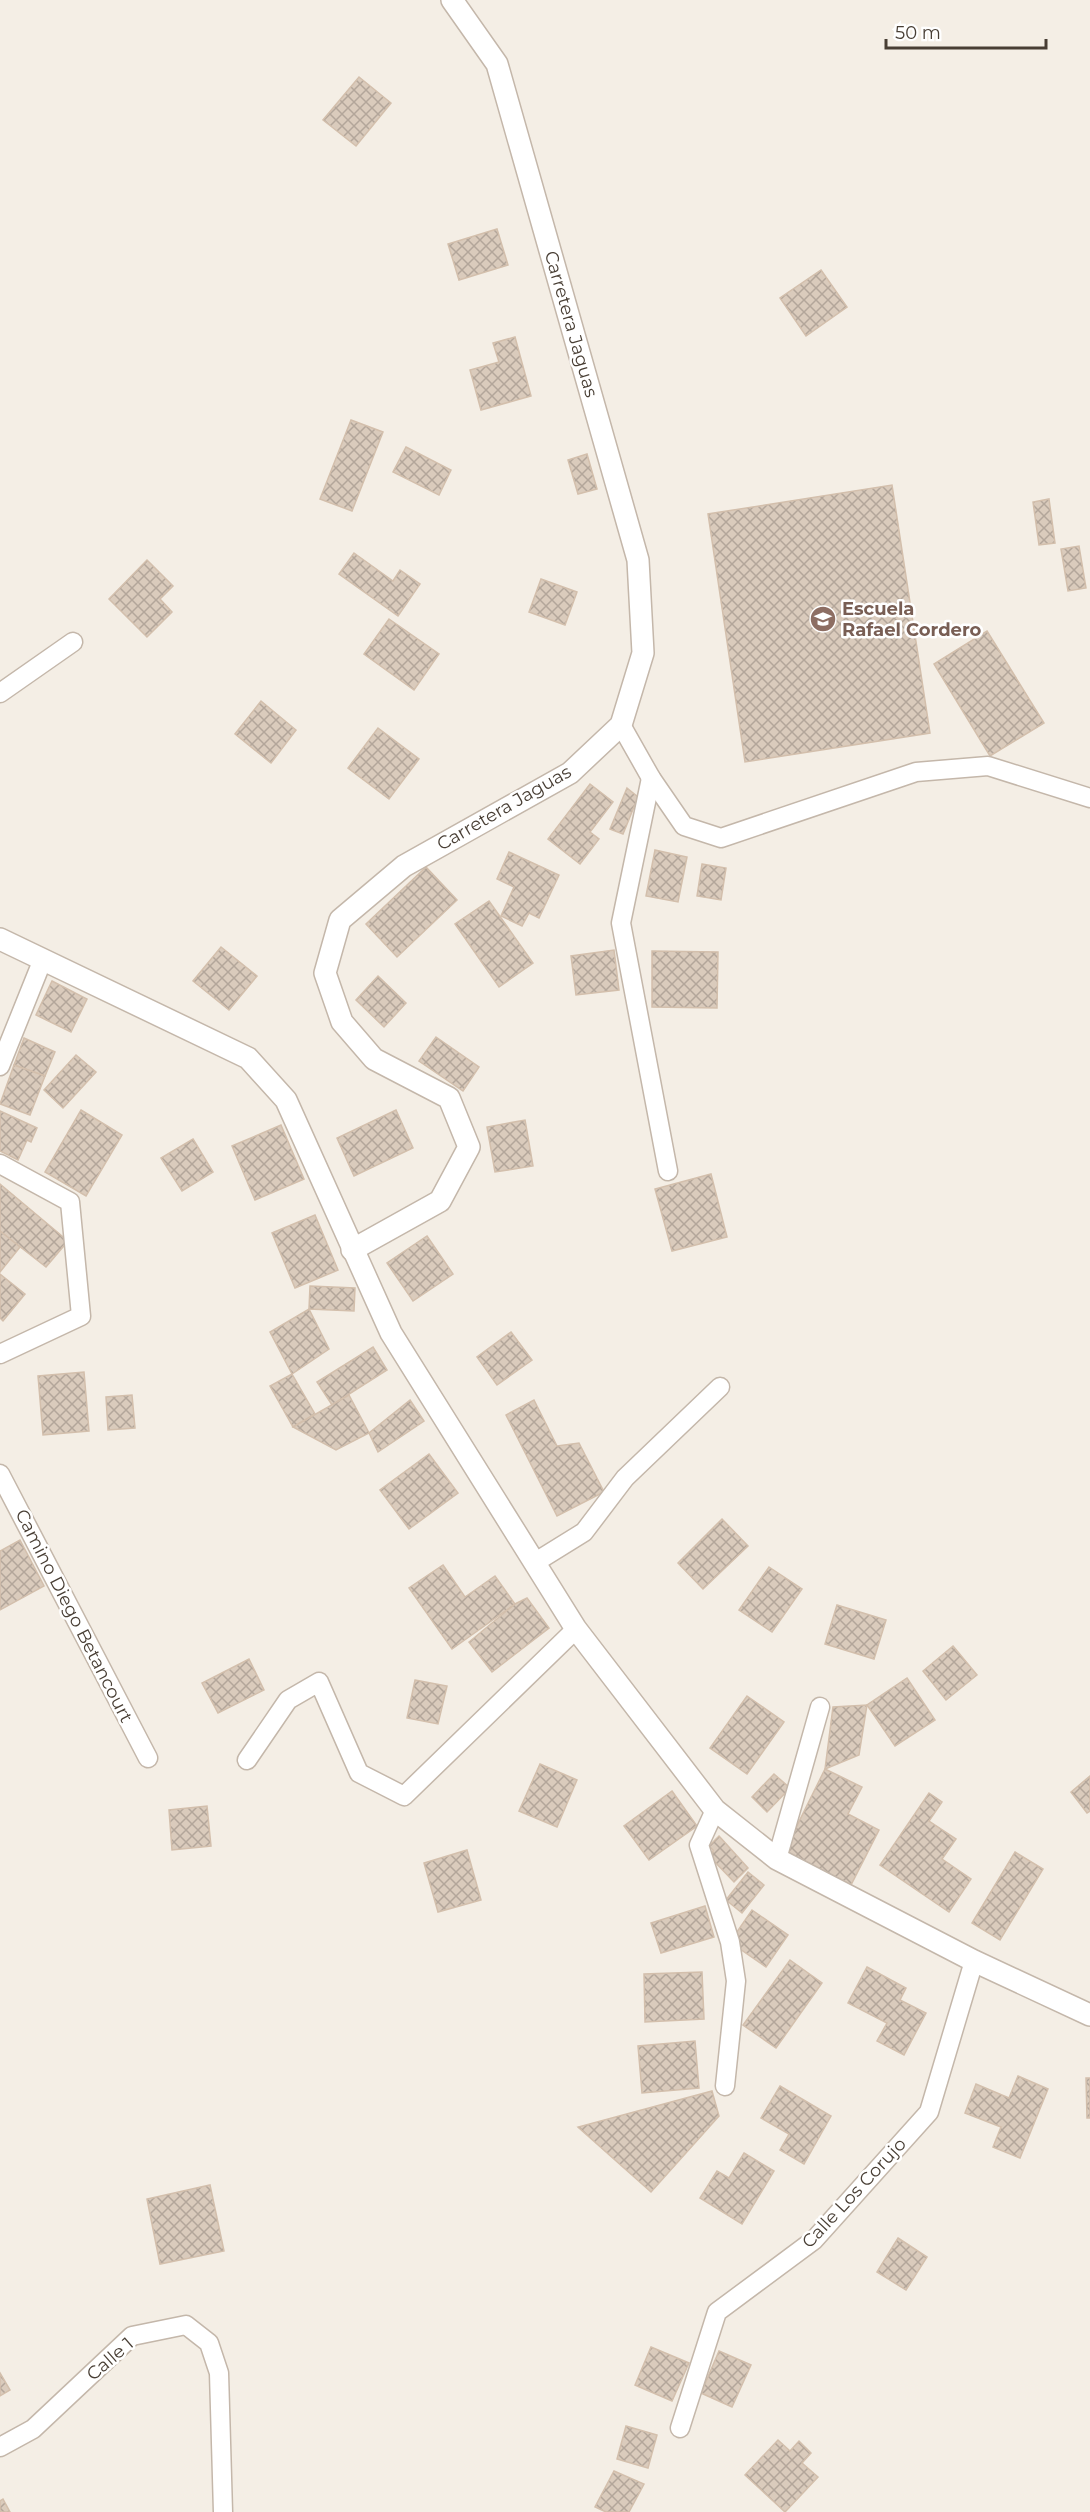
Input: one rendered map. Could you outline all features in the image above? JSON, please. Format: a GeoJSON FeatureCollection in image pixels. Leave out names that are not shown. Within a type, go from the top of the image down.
{"type":"FeatureCollection","features":[{"type":"Feature","properties":{"kind":"street","name":"Carretera Jaguas"},"geometry":{"type":"LineString","coordinates":[[352,1250],[440,1201],[469,1147],[449,1098],[374,1059],[342,1022],[325,973],[340,920],[404,866],[570,773],[621,725],[643,653],[638,560],[497,64],[452,0]]}},
{"type":"Feature","properties":{"kind":"street"},"geometry":{"type":"LineString","coordinates":[[0,693],[73,642]]}},
{"type":"Feature","properties":{"kind":"street"},"geometry":{"type":"LineString","coordinates":[[621,725],[651,778],[684,826],[721,838],[916,772],[988,766],[1090,798]]}},
{"type":"Feature","properties":{"kind":"street"},"geometry":{"type":"LineString","coordinates":[[651,778],[621,923],[668,1171]]}},
{"type":"Feature","properties":{"kind":"street"},"geometry":{"type":"LineString","coordinates":[[0,939],[248,1058],[286,1100],[391,1333],[576,1629],[715,1810],[777,1858],[974,1961],[1090,2015]]}},
{"type":"Feature","properties":{"kind":"street"},"geometry":{"type":"LineString","coordinates":[[0,1066],[43,959]]}},
{"type":"Feature","properties":{"kind":"street"},"geometry":{"type":"LineString","coordinates":[[0,1164],[70,1202],[81,1316],[0,1354]]}},
{"type":"Feature","properties":{"kind":"street"},"geometry":{"type":"LineString","coordinates":[[534,1563],[584,1532],[625,1478],[720,1386]]}},
{"type":"Feature","properties":{"kind":"street","name":"Camino Diego Betancourt"},"geometry":{"type":"LineString","coordinates":[[0,1474],[148,1758]]}},
{"type":"Feature","properties":{"kind":"street"},"geometry":{"type":"LineString","coordinates":[[247,1760],[288,1700],[319,1682],[359,1773],[404,1796],[576,1629]]}},
{"type":"Feature","properties":{"kind":"street"},"geometry":{"type":"LineString","coordinates":[[777,1858],[820,1707]]}},
{"type":"Feature","properties":{"kind":"street"},"geometry":{"type":"LineString","coordinates":[[715,1810],[699,1845],[730,1942],[736,1982],[725,2086]]}},
{"type":"Feature","properties":{"kind":"street","name":"Calle Los Corujo"},"geometry":{"type":"LineString","coordinates":[[680,2428],[717,2312],[814,2240],[929,2112],[974,1961]]}},
{"type":"Feature","properties":{"kind":"street","name":"Calle 1"},"geometry":{"type":"LineString","coordinates":[[0,2447],[33,2429],[132,2336],[186,2325],[209,2343],[219,2373],[223,2512]]}},
{"type":"Feature","properties":{"kind":"building"},"geometry":{"type":"Polygon","coordinates":[[[359,77],[391,103],[356,146],[323,120],[359,77]]]}},
{"type":"Feature","properties":{"kind":"building"},"geometry":{"type":"Polygon","coordinates":[[[497,229],[508,265],[459,280],[448,244],[497,229]]]}},
{"type":"Feature","properties":{"kind":"building"},"geometry":{"type":"Polygon","coordinates":[[[821,270],[847,307],[806,336],[780,298],[821,270]]]}},
{"type":"Feature","properties":{"kind":"building"},"geometry":{"type":"Polygon","coordinates":[[[515,337],[531,396],[481,410],[470,370],[499,362],[493,343],[515,337]]]}},
{"type":"Feature","properties":{"kind":"building"},"geometry":{"type":"Polygon","coordinates":[[[351,420],[383,432],[352,511],[320,499],[351,420]]]}},
{"type":"Feature","properties":{"kind":"building"},"geometry":{"type":"Polygon","coordinates":[[[406,447],[451,470],[439,495],[393,472],[406,447]]]}},
{"type":"Feature","properties":{"kind":"building"},"geometry":{"type":"Polygon","coordinates":[[[587,454],[597,489],[578,494],[568,460],[587,454]]]}},
{"type":"Feature","properties":{"kind":"building"},"geometry":{"type":"Polygon","coordinates":[[[892,485],[930,733],[745,762],[708,514],[892,485]]]}},
{"type":"Feature","properties":{"kind":"building"},"geometry":{"type":"Polygon","coordinates":[[[1049,499],[1055,543],[1039,545],[1033,502],[1049,499]]]}},
{"type":"Feature","properties":{"kind":"building"},"geometry":{"type":"Polygon","coordinates":[[[1079,546],[1086,588],[1068,591],[1061,549],[1079,546]]]}},
{"type":"Feature","properties":{"kind":"building"},"geometry":{"type":"Polygon","coordinates":[[[354,553],[393,581],[400,570],[420,584],[398,616],[339,574],[354,553]]]}},
{"type":"Feature","properties":{"kind":"building"},"geometry":{"type":"Polygon","coordinates":[[[147,560],[173,586],[160,599],[172,612],[147,637],[109,599],[147,560]]]}},
{"type":"Feature","properties":{"kind":"building"},"geometry":{"type":"Polygon","coordinates":[[[541,579],[577,592],[565,625],[529,612],[541,579]]]}},
{"type":"Feature","properties":{"kind":"building"},"geometry":{"type":"Polygon","coordinates":[[[389,619],[439,654],[414,690],[364,654],[389,619]]]}},
{"type":"Feature","properties":{"kind":"building"},"geometry":{"type":"Polygon","coordinates":[[[987,631],[1044,723],[990,756],[934,664],[987,631]]]}},
{"type":"Feature","properties":{"kind":"building"},"geometry":{"type":"Polygon","coordinates":[[[261,701],[296,730],[271,763],[235,734],[261,701]]]}},
{"type":"Feature","properties":{"kind":"building"},"geometry":{"type":"Polygon","coordinates":[[[378,728],[419,759],[389,799],[348,768],[378,728]]]}},
{"type":"Feature","properties":{"kind":"building"},"geometry":{"type":"Polygon","coordinates":[[[590,784],[613,802],[590,832],[599,839],[580,864],[548,839],[590,784]]]}},
{"type":"Feature","properties":{"kind":"building"},"geometry":{"type":"Polygon","coordinates":[[[627,788],[638,797],[623,834],[610,829],[627,788]]]}},
{"type":"Feature","properties":{"kind":"building"},"geometry":{"type":"Polygon","coordinates":[[[655,850],[687,857],[678,902],[646,896],[655,850]]]}},
{"type":"Feature","properties":{"kind":"building"},"geometry":{"type":"Polygon","coordinates":[[[509,852],[559,875],[539,918],[529,913],[522,926],[501,916],[514,887],[497,879],[509,852]]]}},
{"type":"Feature","properties":{"kind":"building"},"geometry":{"type":"Polygon","coordinates":[[[702,864],[726,868],[721,900],[697,896],[702,864]]]}},
{"type":"Feature","properties":{"kind":"building"},"geometry":{"type":"Polygon","coordinates":[[[426,867],[457,900],[397,957],[366,924],[426,867]]]}},
{"type":"Feature","properties":{"kind":"building"},"geometry":{"type":"Polygon","coordinates":[[[489,901],[533,963],[499,987],[455,924],[489,901]]]}},
{"type":"Feature","properties":{"kind":"building"},"geometry":{"type":"Polygon","coordinates":[[[221,947],[257,976],[229,1010],[193,981],[221,947]]]}},
{"type":"Feature","properties":{"kind":"building"},"geometry":{"type":"Polygon","coordinates":[[[614,950],[619,990],[576,995],[571,956],[614,950]]]}},
{"type":"Feature","properties":{"kind":"building"},"geometry":{"type":"Polygon","coordinates":[[[652,951],[718,952],[717,1008],[652,1007],[652,951]]]}},
{"type":"Feature","properties":{"kind":"building"},"geometry":{"type":"Polygon","coordinates":[[[378,976],[406,1003],[384,1027],[356,1000],[378,976]]]}},
{"type":"Feature","properties":{"kind":"building"},"geometry":{"type":"Polygon","coordinates":[[[52,981],[87,999],[71,1032],[36,1015],[52,981]]]}},
{"type":"Feature","properties":{"kind":"building"},"geometry":{"type":"Polygon","coordinates":[[[436,1037],[479,1067],[463,1091],[419,1061],[436,1037]]]}},
{"type":"Feature","properties":{"kind":"building"},"geometry":{"type":"Polygon","coordinates":[[[24,1038],[55,1052],[45,1076],[14,1065],[24,1038]]]}},
{"type":"Feature","properties":{"kind":"building"},"geometry":{"type":"Polygon","coordinates":[[[76,1055],[96,1072],[63,1108],[44,1090],[76,1055]]]}},
{"type":"Feature","properties":{"kind":"building"},"geometry":{"type":"Polygon","coordinates":[[[14,1065],[45,1076],[30,1115],[0,1104],[14,1065]]]}},
{"type":"Feature","properties":{"kind":"building"},"geometry":{"type":"Polygon","coordinates":[[[81,1110],[122,1135],[86,1196],[45,1172],[81,1110]]]}},
{"type":"Feature","properties":{"kind":"building"},"geometry":{"type":"Polygon","coordinates":[[[396,1110],[413,1148],[354,1176],[337,1138],[396,1110]]]}},
{"type":"Feature","properties":{"kind":"building"},"geometry":{"type":"Polygon","coordinates":[[[0,1111],[37,1128],[31,1142],[27,1140],[18,1160],[0,1151],[0,1111]]]}},
{"type":"Feature","properties":{"kind":"building"},"geometry":{"type":"Polygon","coordinates":[[[525,1120],[533,1166],[495,1172],[487,1127],[525,1120]]]}},
{"type":"Feature","properties":{"kind":"building"},"geometry":{"type":"Polygon","coordinates":[[[281,1125],[304,1179],[255,1200],[232,1146],[281,1125]]]}},
{"type":"Feature","properties":{"kind":"building"},"geometry":{"type":"Polygon","coordinates":[[[193,1139],[213,1172],[182,1191],[161,1158],[193,1139]]]}},
{"type":"Feature","properties":{"kind":"building"},"geometry":{"type":"Polygon","coordinates":[[[711,1174],[727,1237],[672,1251],[655,1189],[711,1174]]]}},
{"type":"Feature","properties":{"kind":"building"},"geometry":{"type":"Polygon","coordinates":[[[0,1184],[68,1241],[46,1267],[0,1231],[0,1184]]]}},
{"type":"Feature","properties":{"kind":"building"},"geometry":{"type":"Polygon","coordinates":[[[315,1215],[338,1270],[295,1288],[272,1233],[315,1215]]]}},
{"type":"Feature","properties":{"kind":"building"},"geometry":{"type":"Polygon","coordinates":[[[0,1231],[20,1247],[0,1272],[0,1231]]]}},
{"type":"Feature","properties":{"kind":"building"},"geometry":{"type":"Polygon","coordinates":[[[427,1236],[453,1274],[413,1301],[387,1263],[427,1236]]]}},
{"type":"Feature","properties":{"kind":"building"},"geometry":{"type":"Polygon","coordinates":[[[0,1274],[25,1294],[3,1321],[0,1318],[0,1274]]]}},
{"type":"Feature","properties":{"kind":"building"},"geometry":{"type":"Polygon","coordinates":[[[310,1286],[355,1288],[354,1311],[309,1309],[310,1286]]]}},
{"type":"Feature","properties":{"kind":"building"},"geometry":{"type":"Polygon","coordinates":[[[309,1309],[329,1349],[292,1374],[270,1332],[309,1309]]]}},
{"type":"Feature","properties":{"kind":"building"},"geometry":{"type":"Polygon","coordinates":[[[511,1332],[532,1360],[497,1385],[477,1357],[511,1332]]]}},
{"type":"Feature","properties":{"kind":"building"},"geometry":{"type":"Polygon","coordinates":[[[373,1347],[387,1370],[332,1405],[317,1382],[373,1347]]]}},
{"type":"Feature","properties":{"kind":"building"},"geometry":{"type":"Polygon","coordinates":[[[84,1372],[89,1431],[43,1435],[38,1376],[84,1372]]]}},
{"type":"Feature","properties":{"kind":"building"},"geometry":{"type":"Polygon","coordinates":[[[292,1374],[315,1414],[293,1427],[270,1386],[292,1374]]]}},
{"type":"Feature","properties":{"kind":"building"},"geometry":{"type":"Polygon","coordinates":[[[132,1395],[135,1428],[108,1430],[106,1397],[132,1395]]]}},
{"type":"Feature","properties":{"kind":"building"},"geometry":{"type":"Polygon","coordinates":[[[349,1395],[369,1433],[336,1450],[293,1427],[349,1395]]]}},
{"type":"Feature","properties":{"kind":"building"},"geometry":{"type":"Polygon","coordinates":[[[410,1400],[424,1421],[378,1452],[369,1433],[410,1400]]]}},
{"type":"Feature","properties":{"kind":"building"},"geometry":{"type":"Polygon","coordinates":[[[534,1400],[557,1446],[579,1443],[604,1492],[557,1516],[506,1415],[534,1400]]]}},
{"type":"Feature","properties":{"kind":"building"},"geometry":{"type":"Polygon","coordinates":[[[429,1454],[458,1493],[409,1529],[380,1490],[429,1454]]]}},
{"type":"Feature","properties":{"kind":"building"},"geometry":{"type":"Polygon","coordinates":[[[722,1519],[748,1546],[703,1589],[678,1563],[722,1519]]]}},
{"type":"Feature","properties":{"kind":"building"},"geometry":{"type":"Polygon","coordinates":[[[20,1540],[44,1586],[0,1610],[0,1551],[20,1540]]]}},
{"type":"Feature","properties":{"kind":"building"},"geometry":{"type":"Polygon","coordinates":[[[443,1565],[465,1597],[495,1576],[515,1604],[452,1649],[409,1588],[443,1565]]]}},
{"type":"Feature","properties":{"kind":"building"},"geometry":{"type":"Polygon","coordinates":[[[769,1567],[802,1589],[772,1632],[739,1610],[769,1567]]]}},
{"type":"Feature","properties":{"kind":"building"},"geometry":{"type":"Polygon","coordinates":[[[527,1598],[549,1628],[492,1672],[469,1642],[515,1604],[527,1598]]]}},
{"type":"Feature","properties":{"kind":"building"},"geometry":{"type":"Polygon","coordinates":[[[837,1605],[886,1620],[874,1659],[825,1644],[837,1605]]]}},
{"type":"Feature","properties":{"kind":"building"},"geometry":{"type":"Polygon","coordinates":[[[953,1646],[977,1675],[946,1700],[923,1671],[953,1646]]]}},
{"type":"Feature","properties":{"kind":"building"},"geometry":{"type":"Polygon","coordinates":[[[249,1659],[264,1690],[218,1713],[202,1683],[249,1659]]]}},
{"type":"Feature","properties":{"kind":"building"},"geometry":{"type":"Polygon","coordinates":[[[907,1678],[935,1720],[895,1746],[867,1705],[907,1678]]]}},
{"type":"Feature","properties":{"kind":"building"},"geometry":{"type":"Polygon","coordinates":[[[415,1680],[447,1686],[438,1724],[407,1718],[415,1680]]]}},
{"type":"Feature","properties":{"kind":"building"},"geometry":{"type":"Polygon","coordinates":[[[747,1696],[784,1722],[747,1774],[710,1748],[747,1696]]]}},
{"type":"Feature","properties":{"kind":"building"},"geometry":{"type":"Polygon","coordinates":[[[867,1705],[859,1755],[825,1769],[833,1707],[867,1705]]]}},
{"type":"Feature","properties":{"kind":"building"},"geometry":{"type":"Polygon","coordinates":[[[540,1764],[577,1780],[557,1827],[519,1811],[540,1764]]]}},
{"type":"Feature","properties":{"kind":"building"},"geometry":{"type":"Polygon","coordinates":[[[825,1769],[862,1787],[848,1814],[879,1830],[851,1885],[784,1852],[825,1769]]]}},
{"type":"Feature","properties":{"kind":"building"},"geometry":{"type":"Polygon","coordinates":[[[774,1774],[790,1788],[767,1812],[752,1797],[774,1774]]]}},
{"type":"Feature","properties":{"kind":"building"},"geometry":{"type":"Polygon","coordinates":[[[1090,1776],[1090,1811],[1087,1813],[1071,1792],[1090,1776]]]}},
{"type":"Feature","properties":{"kind":"building"},"geometry":{"type":"Polygon","coordinates":[[[672,1791],[697,1826],[649,1860],[624,1826],[672,1791]]]}},
{"type":"Feature","properties":{"kind":"building"},"geometry":{"type":"Polygon","coordinates":[[[929,1793],[942,1802],[929,1821],[956,1839],[942,1859],[971,1879],[949,1912],[880,1865],[929,1793]]]}},
{"type":"Feature","properties":{"kind":"building"},"geometry":{"type":"Polygon","coordinates":[[[207,1806],[211,1846],[172,1850],[169,1810],[207,1806]]]}},
{"type":"Feature","properties":{"kind":"building"},"geometry":{"type":"Polygon","coordinates":[[[719,1836],[748,1868],[734,1882],[712,1859],[713,1850],[709,1846],[719,1836]]]}},
{"type":"Feature","properties":{"kind":"building"},"geometry":{"type":"Polygon","coordinates":[[[467,1850],[481,1900],[438,1912],[424,1863],[467,1850]]]}},
{"type":"Feature","properties":{"kind":"building"},"geometry":{"type":"Polygon","coordinates":[[[1015,1852],[1043,1869],[1000,1940],[972,1923],[1015,1852]]]}},
{"type":"Feature","properties":{"kind":"building"},"geometry":{"type":"Polygon","coordinates":[[[748,1872],[764,1885],[742,1913],[726,1900],[748,1872]]]}},
{"type":"Feature","properties":{"kind":"building"},"geometry":{"type":"Polygon","coordinates":[[[705,1906],[714,1937],[661,1953],[651,1923],[705,1906]]]}},
{"type":"Feature","properties":{"kind":"building"},"geometry":{"type":"Polygon","coordinates":[[[752,1910],[788,1935],[766,1967],[730,1942],[752,1910]]]}},
{"type":"Feature","properties":{"kind":"building"},"geometry":{"type":"Polygon","coordinates":[[[790,1960],[822,1983],[776,2048],[743,2025],[790,1960]]]}},
{"type":"Feature","properties":{"kind":"building"},"geometry":{"type":"Polygon","coordinates":[[[867,1967],[906,1988],[900,2000],[926,2013],[904,2055],[877,2041],[887,2023],[848,2003],[867,1967]]]}},
{"type":"Feature","properties":{"kind":"building"},"geometry":{"type":"Polygon","coordinates":[[[702,1972],[704,2019],[645,2022],[644,1974],[702,1972]]]}},
{"type":"Feature","properties":{"kind":"building"},"geometry":{"type":"Polygon","coordinates":[[[695,2041],[699,2088],[642,2093],[638,2046],[695,2041]]]}},
{"type":"Feature","properties":{"kind":"building"},"geometry":{"type":"Polygon","coordinates":[[[1018,2076],[1048,2089],[1020,2158],[993,2147],[1001,2127],[965,2113],[976,2084],[1009,2098],[1018,2076]]]}},
{"type":"Feature","properties":{"kind":"building"},"geometry":{"type":"Polygon","coordinates":[[[1086,2078],[1090,2078],[1090,2118],[1087,2118],[1086,2078]]]}},
{"type":"Feature","properties":{"kind":"building"},"geometry":{"type":"Polygon","coordinates":[[[780,2086],[831,2116],[804,2164],[780,2150],[789,2134],[761,2118],[780,2086]]]}},
{"type":"Feature","properties":{"kind":"building"},"geometry":{"type":"Polygon","coordinates":[[[712,2091],[719,2116],[651,2192],[578,2127],[712,2091]]]}},
{"type":"Feature","properties":{"kind":"building"},"geometry":{"type":"Polygon","coordinates":[[[744,2153],[774,2171],[742,2224],[700,2198],[717,2171],[729,2178],[744,2153]]]}},
{"type":"Feature","properties":{"kind":"building"},"geometry":{"type":"Polygon","coordinates":[[[210,2185],[224,2251],[160,2264],[147,2199],[210,2185]]]}},
{"type":"Feature","properties":{"kind":"building"},"geometry":{"type":"Polygon","coordinates":[[[898,2238],[927,2257],[906,2290],[877,2272],[898,2238]]]}},
{"type":"Feature","properties":{"kind":"building"},"geometry":{"type":"Polygon","coordinates":[[[651,2347],[689,2363],[672,2401],[635,2385],[651,2347]]]}},
{"type":"Feature","properties":{"kind":"building"},"geometry":{"type":"Polygon","coordinates":[[[719,2351],[751,2365],[732,2407],[701,2393],[719,2351]]]}},
{"type":"Feature","properties":{"kind":"building"},"geometry":{"type":"Polygon","coordinates":[[[0,2373],[10,2390],[0,2396],[0,2373]]]}},
{"type":"Feature","properties":{"kind":"building"},"geometry":{"type":"Polygon","coordinates":[[[626,2426],[657,2435],[648,2468],[617,2459],[626,2426]]]}},
{"type":"Feature","properties":{"kind":"building"},"geometry":{"type":"Polygon","coordinates":[[[778,2440],[790,2451],[799,2441],[811,2453],[802,2463],[818,2477],[785,2512],[745,2475],[778,2440]]]}},
{"type":"Feature","properties":{"kind":"building"},"geometry":{"type":"Polygon","coordinates":[[[614,2471],[644,2484],[629,2512],[606,2512],[595,2507],[614,2471]]]}},
{"type":"Feature","properties":{"kind":"building"},"geometry":{"type":"Polygon","coordinates":[[[3,2499],[10,2512],[0,2512],[0,2501],[3,2499]]]}},
{"type":"Feature","properties":{"kind":"place","name":"Escuela Rafael Cordero"},"geometry":{"type":"Point","coordinates":[823,619]}}]}
